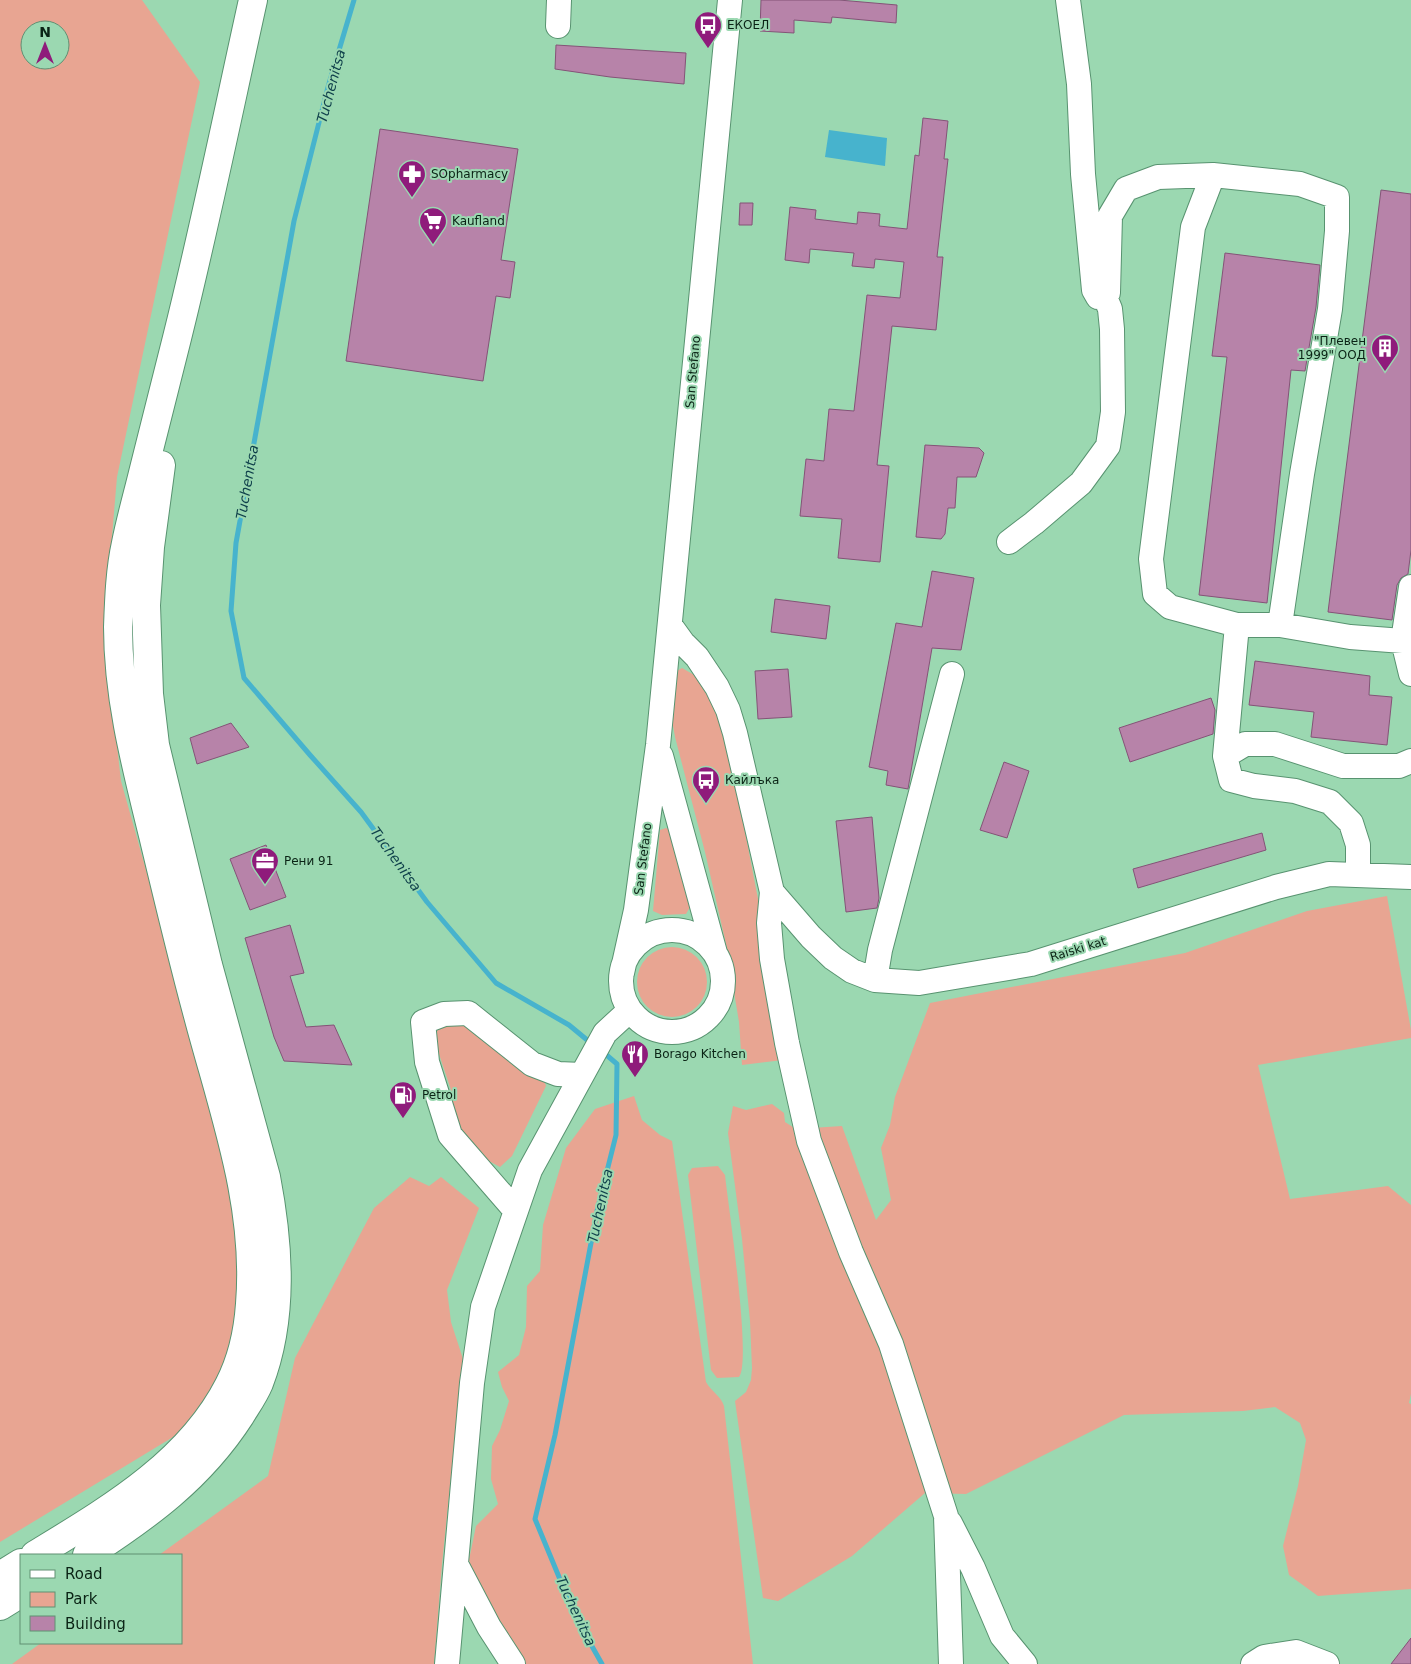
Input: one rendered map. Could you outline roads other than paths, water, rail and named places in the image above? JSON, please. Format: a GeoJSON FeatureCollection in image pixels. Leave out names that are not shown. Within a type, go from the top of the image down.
{"type":"FeatureCollection","features":[{"type":"Feature","properties":{"kind":"main road"},"geometry":{"type":"LineString","coordinates":[[36,1554],[102,1514],[138,1488],[183,1448],[213,1413],[228,1390],[239,1365],[246,1339],[252,1260],[242,1180],[188,980],[137,772],[127,725],[120,669],[119,605],[126,544],[199,248],[253,0]]}},
{"type":"Feature","properties":{"kind":"main road"},"geometry":{"type":"LineString","coordinates":[[87,1554],[173,1494],[215,1452],[258,1385],[271,1342],[276,1317],[277,1265],[272,1205],[208,965],[170,809],[155,744],[148,694],[146,635],[148,574],[179,333]]}},
{"type":"Feature","properties":{"kind":"main road"},"geometry":{"type":"LineString","coordinates":[[0,1576],[20,1564]]}},
{"type":"Feature","properties":{"kind":"main road"},"geometry":{"type":"LineString","coordinates":[[0,1606],[20,1594]]}},
{"type":"Feature","properties":{"kind":"street"},"geometry":{"type":"LineString","coordinates":[[558,26],[559,0]]}},
{"type":"Feature","properties":{"kind":"street","name":"San Stefano"},"geometry":{"type":"LineString","coordinates":[[622,973],[636,910],[658,744],[707,218],[730,0]]}},
{"type":"Feature","properties":{"kind":"street"},"geometry":{"type":"LineString","coordinates":[[1068,0],[1079,84],[1083,174],[1094,290],[1098,297],[1105,297]]}},
{"type":"Feature","properties":{"kind":"street"},"geometry":{"type":"LineString","coordinates":[[1105,297],[1108,292],[1110,216],[1126,189],[1158,177],[1213,176],[1300,184],[1337,197],[1337,231],[1330,309],[1302,474],[1280,625]]}},
{"type":"Feature","properties":{"kind":"street"},"geometry":{"type":"LineString","coordinates":[[1213,176],[1193,227],[1151,559],[1155,594],[1170,607],[1237,625],[1280,625],[1350,637],[1403,641]]}},
{"type":"Feature","properties":{"kind":"street"},"geometry":{"type":"LineString","coordinates":[[1009,542],[1081,483],[1108,446],[1113,412],[1112,329],[1110,308],[1105,297]]}},
{"type":"Feature","properties":{"kind":"street"},"geometry":{"type":"LineString","coordinates":[[1411,587],[1403,641],[1411,674]]}},
{"type":"Feature","properties":{"kind":"street"},"geometry":{"type":"LineString","coordinates":[[670,625],[682,643],[702,664],[717,687],[728,710],[735,733],[772,892],[770,924],[772,959],[787,1043],[809,1140],[850,1252],[891,1344],[946,1516],[973,1568],[1002,1636],[1025,1664]]}},
{"type":"Feature","properties":{"kind":"street"},"geometry":{"type":"LineString","coordinates":[[1237,625],[1225,756],[1232,780],[1254,786],[1295,792],[1330,802],[1351,823],[1358,845],[1358,875]]}},
{"type":"Feature","properties":{"kind":"street"},"geometry":{"type":"LineString","coordinates":[[875,980],[880,950],[952,674]]}},
{"type":"Feature","properties":{"kind":"street","name":"San Stefano"},"geometry":{"type":"LineString","coordinates":[[658,744],[715,952]]}},
{"type":"Feature","properties":{"kind":"street"},"geometry":{"type":"LineString","coordinates":[[1225,756],[1245,744],[1275,744],[1342,766],[1398,766],[1411,761]]}},
{"type":"Feature","properties":{"kind":"street","name":"Raiski kat"},"geometry":{"type":"LineString","coordinates":[[772,892],[833,958],[852,971],[875,980],[919,983],[1031,964],[1276,887],[1329,874],[1411,877]]}},
{"type":"Feature","properties":{"kind":"street"},"geometry":{"type":"LineString","coordinates":[[677,930],[692,933],[705,941],[715,952],[721,965],[724,979],[723,992],[718,1006],[709,1017],[698,1025],[678,1031],[658,1030],[646,1024],[630,1010],[622,992],[622,973],[626,958],[635,946],[647,936],[662,931],[677,930]]}},
{"type":"Feature","properties":{"kind":"street"},"geometry":{"type":"LineString","coordinates":[[447,1664],[472,1383],[483,1307],[530,1170],[605,1032],[630,1010]]}},
{"type":"Feature","properties":{"kind":"street"},"geometry":{"type":"LineString","coordinates":[[515,1210],[450,1135],[427,1062],[423,1022],[444,1014],[468,1013],[532,1064],[558,1074],[592,1057]]}},
{"type":"Feature","properties":{"kind":"street"},"geometry":{"type":"LineString","coordinates":[[946,1516],[952,1664]]}},
{"type":"Feature","properties":{"kind":"street"},"geometry":{"type":"LineString","coordinates":[[456,1564],[489,1627],[513,1664]]}},
{"type":"Feature","properties":{"kind":"street"},"geometry":{"type":"LineString","coordinates":[[1253,1664],[1264,1657],[1296,1652],[1327,1664]]}},
{"type":"Feature","properties":{"kind":"water"},"geometry":{"type":"Polygon","coordinates":[[[829,130],[887,138],[885,166],[825,157],[829,130]]]}},
{"type":"Feature","properties":{"kind":"waterway","name":"Tuchenitsa"},"geometry":{"type":"LineString","coordinates":[[354,0],[328,87],[294,221],[236,543],[231,611],[244,678],[361,812],[427,902],[496,983],[569,1025],[592,1044]]}},
{"type":"Feature","properties":{"kind":"waterway","name":"Tuchenitsa"},"geometry":{"type":"LineString","coordinates":[[602,1664],[576,1618],[535,1519],[555,1435],[597,1211],[616,1135],[617,1064],[603,1052]]}},
{"type":"Feature","properties":{"kind":"place","name":"ЕКОЕЛ"},"geometry":{"type":"Point","coordinates":[708,49]}},
{"type":"Feature","properties":{"kind":"place","name":"SOpharmacy"},"geometry":{"type":"Point","coordinates":[412,198]}},
{"type":"Feature","properties":{"kind":"place","name":"Kaufland"},"geometry":{"type":"Point","coordinates":[433,245]}},
{"type":"Feature","properties":{"kind":"place","name":"\"Плевен 1999\" ООД"},"geometry":{"type":"Point","coordinates":[1385,372]}},
{"type":"Feature","properties":{"kind":"place","name":"Кайлъка"},"geometry":{"type":"Point","coordinates":[706,804]}},
{"type":"Feature","properties":{"kind":"place","name":"Рени 91"},"geometry":{"type":"Point","coordinates":[265,885]}},
{"type":"Feature","properties":{"kind":"place","name":"Borago Kitchen"},"geometry":{"type":"Point","coordinates":[635,1078]}},
{"type":"Feature","properties":{"kind":"place","name":"Petrol"},"geometry":{"type":"Point","coordinates":[403,1119]}}]}
